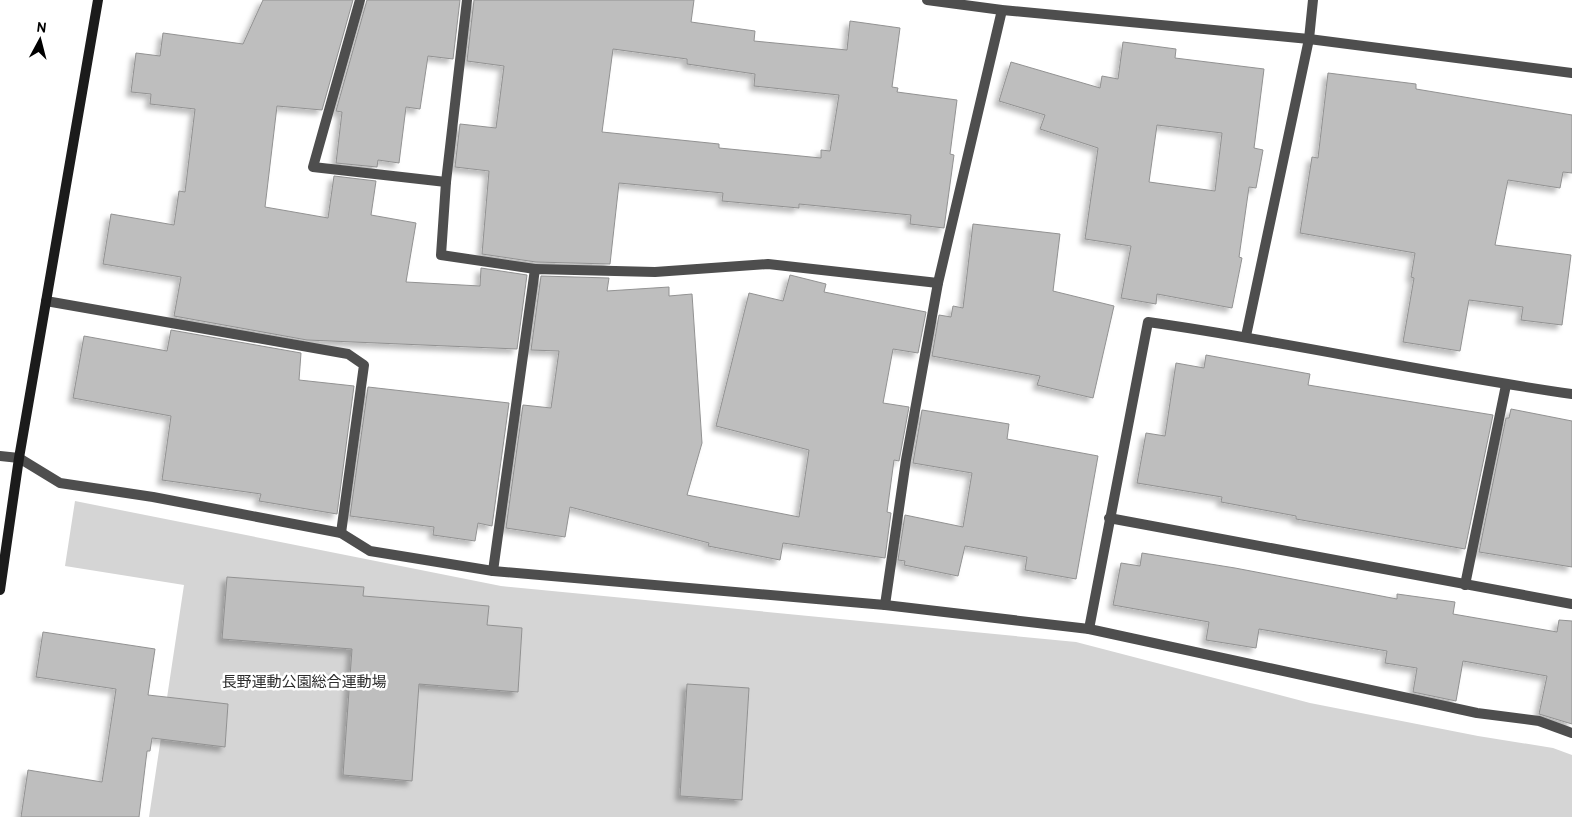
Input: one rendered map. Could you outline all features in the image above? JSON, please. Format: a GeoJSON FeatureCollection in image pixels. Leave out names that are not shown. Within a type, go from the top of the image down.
{"type":"FeatureCollection","features":[{"type":"Feature","properties":{"kind":"street"},"geometry":{"type":"LineString","coordinates":[[0,590],[19,458],[98,0]]}},
{"type":"Feature","properties":{"kind":"street"},"geometry":{"type":"LineString","coordinates":[[360,0],[312,167],[446,182]]}},
{"type":"Feature","properties":{"kind":"street"},"geometry":{"type":"LineString","coordinates":[[466,0],[446,182],[441,255],[535,269],[656,272],[768,264],[938,283]]}},
{"type":"Feature","properties":{"kind":"street"},"geometry":{"type":"LineString","coordinates":[[927,0],[1002,10],[1309,39],[1572,73]]}},
{"type":"Feature","properties":{"kind":"street"},"geometry":{"type":"LineString","coordinates":[[1246,336],[1309,39],[1313,0]]}},
{"type":"Feature","properties":{"kind":"street"},"geometry":{"type":"LineString","coordinates":[[885,605],[906,460],[938,283],[1002,10]]}},
{"type":"Feature","properties":{"kind":"street"},"geometry":{"type":"LineString","coordinates":[[493,571],[535,269]]}},
{"type":"Feature","properties":{"kind":"street"},"geometry":{"type":"LineString","coordinates":[[46,301],[348,354],[364,365],[341,533]]}},
{"type":"Feature","properties":{"kind":"street"},"geometry":{"type":"LineString","coordinates":[[1089,629],[1108,518],[1148,322],[1246,336],[1506,385],[1572,394]]}},
{"type":"Feature","properties":{"kind":"street"},"geometry":{"type":"LineString","coordinates":[[1465,585],[1506,385]]}},
{"type":"Feature","properties":{"kind":"street"},"geometry":{"type":"LineString","coordinates":[[0,456],[19,458],[60,483],[153,497],[341,533],[370,552],[493,571],[885,605],[1089,629],[1477,713],[1539,721],[1572,733]]}},
{"type":"Feature","properties":{"kind":"street"},"geometry":{"type":"LineString","coordinates":[[1108,518],[1572,604]]}},
{"type":"Feature","properties":{"kind":"green space","name":"長野運動公園総合運動場"},"geometry":{"type":"Polygon","coordinates":[[[75,501],[501,586],[1076,642],[1310,703],[1478,736],[1553,748],[1572,755],[1572,817],[149,817],[184,585],[65,566],[75,501]]]}},
{"type":"Feature","properties":{"kind":"building"},"geometry":{"type":"Polygon","coordinates":[[[263,0],[353,0],[322,110],[277,106],[265,207],[328,218],[334,176],[376,181],[371,215],[416,223],[406,282],[480,286],[481,268],[527,275],[517,349],[307,340],[174,316],[181,277],[103,264],[111,214],[174,225],[179,191],[185,192],[195,109],[150,104],[151,94],[131,92],[136,53],[160,56],[163,33],[243,44],[263,0]]]}},
{"type":"Feature","properties":{"kind":"building"},"geometry":{"type":"Polygon","coordinates":[[[367,0],[460,0],[453,59],[428,56],[420,109],[406,107],[399,163],[378,160],[377,167],[336,163],[342,112],[336,111],[367,0]]]}},
{"type":"Feature","properties":{"kind":"building"},"geometry":{"type":"Polygon","coordinates":[[[474,0],[694,0],[691,22],[755,31],[754,41],[847,50],[850,21],[900,28],[892,87],[898,88],[897,92],[957,100],[950,154],[954,155],[944,228],[910,224],[911,215],[799,204],[799,208],[722,201],[723,193],[619,183],[610,264],[536,262],[482,254],[489,171],[455,167],[460,124],[496,128],[504,66],[467,61],[474,0]],[[613,49],[602,132],[719,144],[719,148],[821,158],[821,150],[830,151],[839,95],[754,86],[755,74],[687,64],[687,59],[613,49]]]}},
{"type":"Feature","properties":{"kind":"building"},"geometry":{"type":"Polygon","coordinates":[[[1123,42],[1176,49],[1175,58],[1264,69],[1254,148],[1263,150],[1256,188],[1249,187],[1239,257],[1242,258],[1232,308],[1157,294],[1156,304],[1121,298],[1131,246],[1085,239],[1098,148],[1040,129],[1045,115],[999,101],[1011,62],[1100,88],[1102,76],[1118,79],[1123,42]],[[1157,125],[1149,182],[1215,191],[1222,133],[1157,125]]]}},
{"type":"Feature","properties":{"kind":"building"},"geometry":{"type":"Polygon","coordinates":[[[1328,73],[1416,84],[1416,89],[1572,115],[1572,173],[1563,172],[1560,188],[1508,180],[1495,245],[1571,255],[1562,325],[1521,320],[1523,307],[1469,300],[1460,351],[1403,342],[1414,278],[1411,277],[1415,253],[1300,233],[1312,157],[1318,158],[1328,73]]]}},
{"type":"Feature","properties":{"kind":"building"},"geometry":{"type":"Polygon","coordinates":[[[973,224],[1060,234],[1053,291],[1114,306],[1093,398],[1037,385],[1040,376],[932,356],[939,315],[951,317],[953,306],[963,308],[973,224]]]}},
{"type":"Feature","properties":{"kind":"building"},"geometry":{"type":"Polygon","coordinates":[[[790,275],[826,284],[824,292],[926,312],[918,353],[893,349],[883,403],[909,407],[899,461],[894,460],[887,512],[891,513],[885,558],[783,543],[780,560],[708,546],[709,543],[570,507],[565,537],[506,528],[523,405],[551,408],[559,351],[531,350],[541,276],[609,278],[607,291],[669,287],[669,296],[692,294],[702,443],[687,495],[799,517],[809,450],[716,426],[749,293],[783,301],[790,275]]]}},
{"type":"Feature","properties":{"kind":"building"},"geometry":{"type":"Polygon","coordinates":[[[171,330],[301,353],[299,380],[354,386],[337,514],[259,501],[261,494],[162,480],[171,416],[73,398],[84,336],[167,351],[171,330]]]}},
{"type":"Feature","properties":{"kind":"building"},"geometry":{"type":"Polygon","coordinates":[[[1206,355],[1310,374],[1308,385],[1493,415],[1465,549],[1296,519],[1296,516],[1221,502],[1222,497],[1137,483],[1146,433],[1165,436],[1176,363],[1204,368],[1206,355]]]}},
{"type":"Feature","properties":{"kind":"building"},"geometry":{"type":"Polygon","coordinates":[[[368,387],[509,403],[492,526],[478,523],[475,541],[433,535],[434,527],[350,516],[368,387]]]}},
{"type":"Feature","properties":{"kind":"building"},"geometry":{"type":"Polygon","coordinates":[[[1511,409],[1572,421],[1572,567],[1479,552],[1506,418],[1509,418],[1511,409]]]}},
{"type":"Feature","properties":{"kind":"building"},"geometry":{"type":"Polygon","coordinates":[[[922,410],[1009,424],[1007,439],[1098,456],[1076,579],[1025,570],[1027,557],[965,546],[958,576],[904,565],[905,561],[898,560],[905,515],[963,527],[972,473],[913,463],[922,410]]]}},
{"type":"Feature","properties":{"kind":"building"},"geometry":{"type":"Polygon","coordinates":[[[1142,553],[1235,568],[1397,599],[1397,594],[1455,602],[1453,614],[1557,632],[1559,620],[1572,621],[1572,724],[1539,714],[1547,676],[1463,661],[1456,701],[1413,692],[1417,668],[1385,663],[1387,651],[1259,629],[1256,648],[1206,640],[1209,622],[1113,605],[1121,563],[1140,566],[1142,553]]]}},
{"type":"Feature","properties":{"kind":"building"},"geometry":{"type":"Polygon","coordinates":[[[227,577],[364,587],[363,596],[489,606],[487,625],[522,628],[518,692],[419,684],[412,781],[343,775],[352,649],[222,639],[227,577]]]}},
{"type":"Feature","properties":{"kind":"building"},"geometry":{"type":"Polygon","coordinates":[[[43,632],[155,649],[148,695],[228,704],[225,747],[152,738],[150,751],[147,751],[139,817],[21,817],[28,770],[102,782],[116,689],[36,677],[43,632]]]}},
{"type":"Feature","properties":{"kind":"building"},"geometry":{"type":"Polygon","coordinates":[[[687,684],[749,688],[742,800],[680,796],[687,684]]]}}]}
